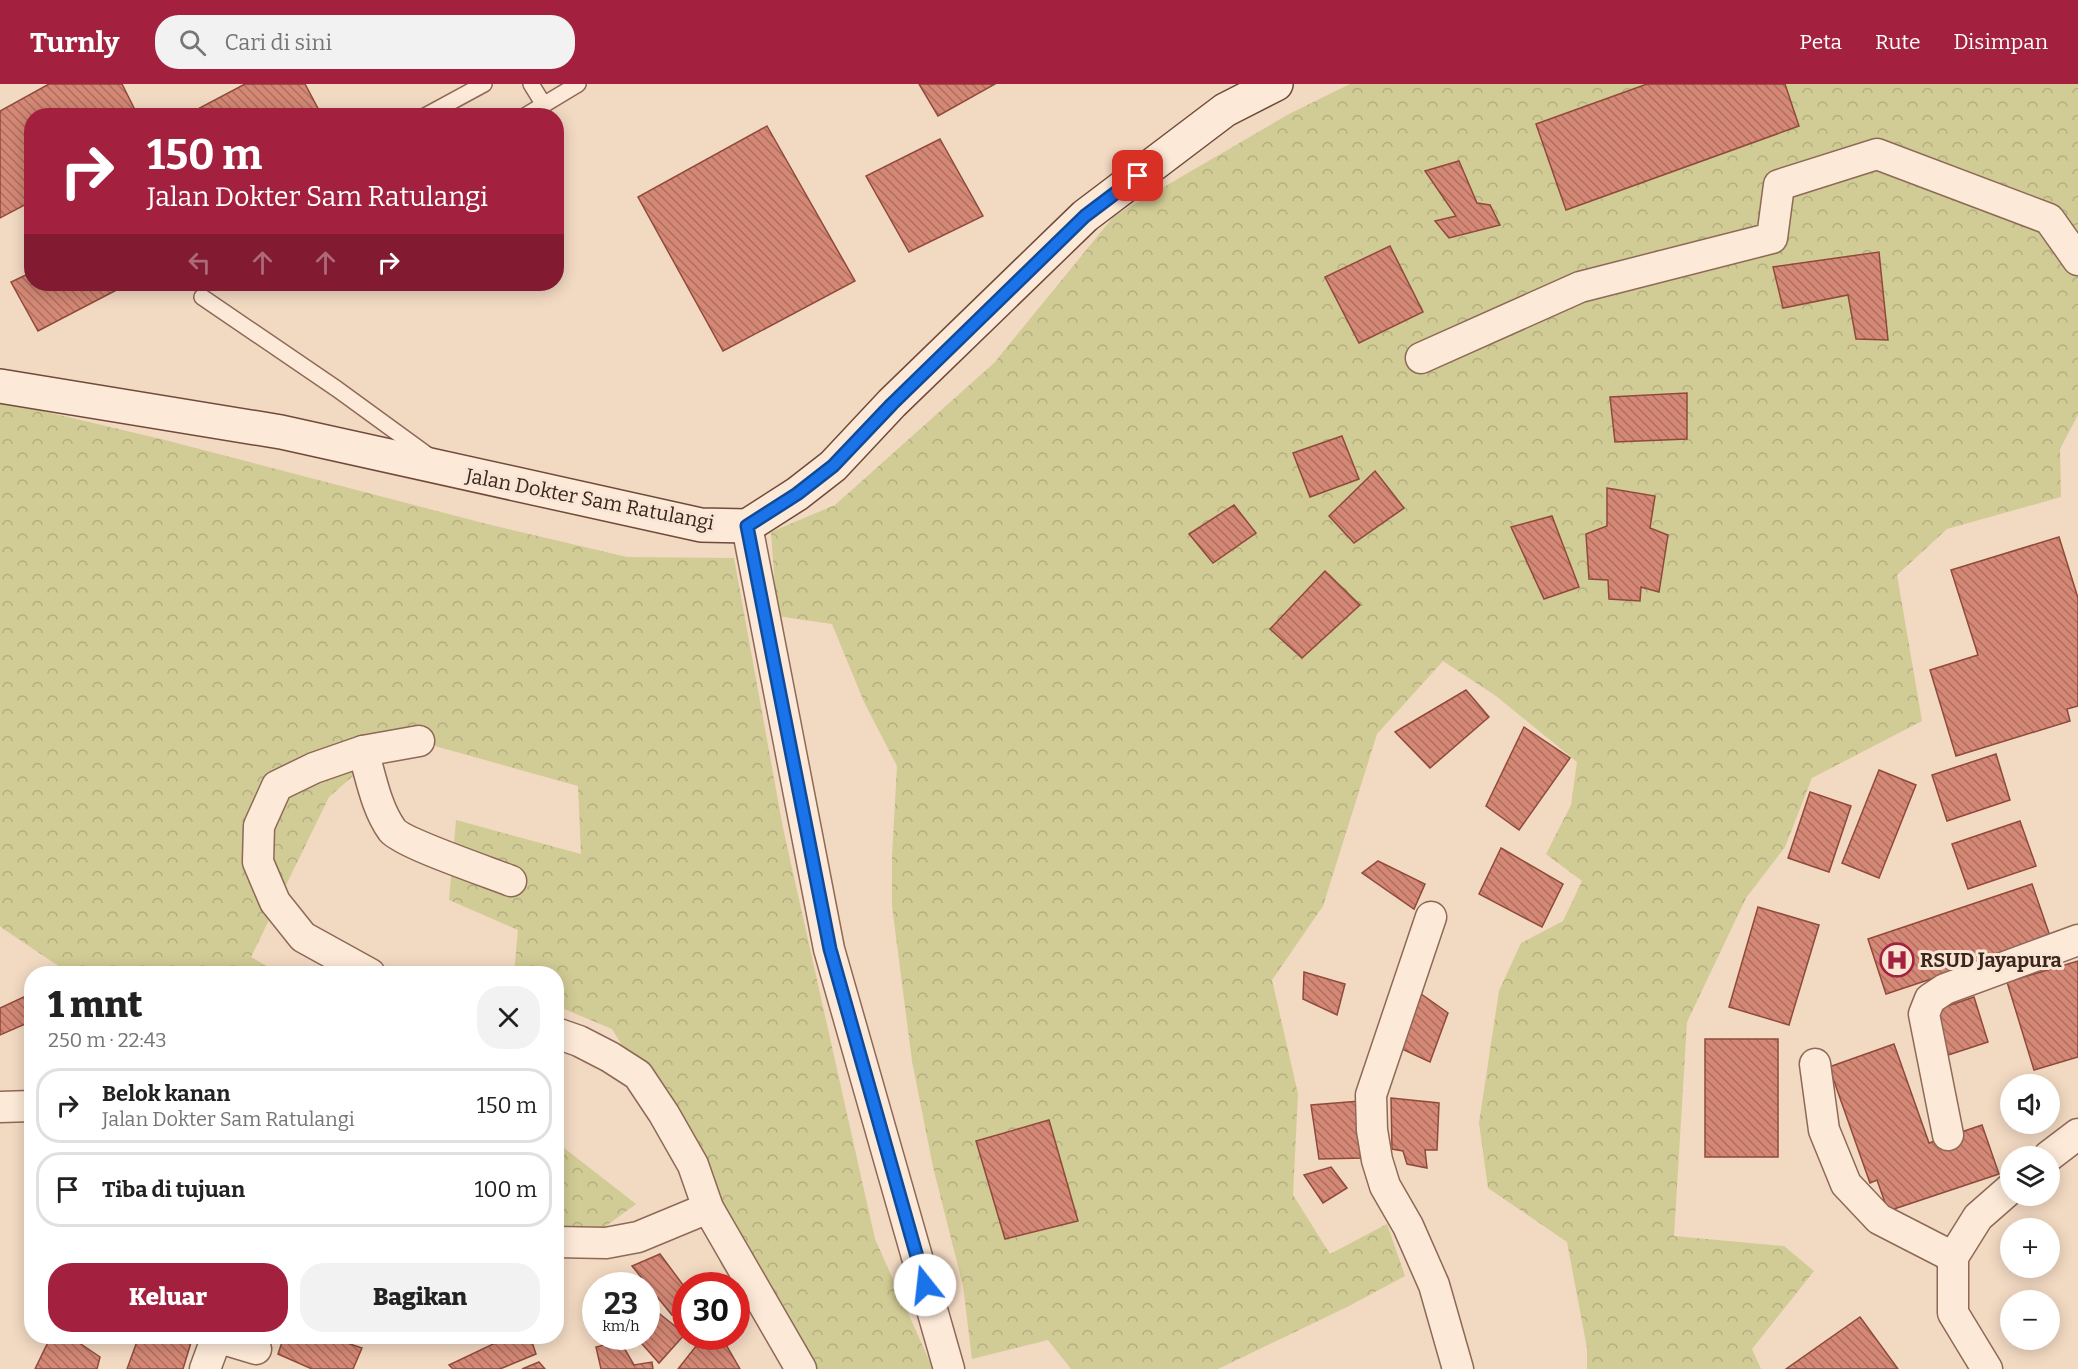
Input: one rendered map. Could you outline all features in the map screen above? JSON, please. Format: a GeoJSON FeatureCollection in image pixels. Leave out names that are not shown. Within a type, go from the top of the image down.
{"type":"FeatureCollection","features":[{"type":"Feature","properties":{"kind":"main road"},"geometry":{"type":"LineString","coordinates":[[747,526],[797,494],[833,466],[892,404],[1085,216],[1225,110],[1275,84]]}},
{"type":"Feature","properties":{"kind":"main road","name":"Jalan Dokter Sam Ratulangi"},"geometry":{"type":"LineString","coordinates":[[0,386],[281,432],[701,525],[747,526]]}},
{"type":"Feature","properties":{"kind":"street"},"geometry":{"type":"LineString","coordinates":[[1421,358],[1580,287],[1772,238],[1779,184],[1877,154],[2049,219],[2078,260]]}},
{"type":"Feature","properties":{"kind":"street"},"geometry":{"type":"LineString","coordinates":[[747,526],[830,949],[949,1369]]}},
{"type":"Feature","properties":{"kind":"street"},"geometry":{"type":"LineString","coordinates":[[355,966],[303,937],[275,902],[258,862],[259,826],[277,786],[314,768],[363,752],[419,741]]}},
{"type":"Feature","properties":{"kind":"street"},"geometry":{"type":"LineString","coordinates":[[363,752],[384,816],[394,832],[410,841],[512,881]]}},
{"type":"Feature","properties":{"kind":"street"},"geometry":{"type":"LineString","coordinates":[[1431,917],[1371,1095],[1372,1130],[1377,1160],[1385,1186],[1408,1226],[1434,1285],[1458,1369]]}},
{"type":"Feature","properties":{"kind":"street"},"geometry":{"type":"LineString","coordinates":[[1948,1135],[1924,1014],[1930,999],[1945,989],[2078,940]]}},
{"type":"Feature","properties":{"kind":"street"},"geometry":{"type":"LineString","coordinates":[[564,1036],[610,1057],[638,1075],[664,1114],[693,1165],[708,1208],[801,1369]]}},
{"type":"Feature","properties":{"kind":"street"},"geometry":{"type":"LineString","coordinates":[[1815,1064],[1824,1130],[1846,1184],[1879,1219],[1953,1257]]}},
{"type":"Feature","properties":{"kind":"street"},"geometry":{"type":"LineString","coordinates":[[0,1107],[24,1106]]}},
{"type":"Feature","properties":{"kind":"street"},"geometry":{"type":"LineString","coordinates":[[2060,1148],[2078,1134]]}},
{"type":"Feature","properties":{"kind":"street"},"geometry":{"type":"LineString","coordinates":[[1987,1369],[1953,1312],[1953,1257],[1978,1218],[2000,1198]]}},
{"type":"Feature","properties":{"kind":"street"},"geometry":{"type":"LineString","coordinates":[[564,1242],[606,1243],[638,1237],[708,1208]]}},
{"type":"Feature","properties":{"kind":"street"},"geometry":{"type":"LineString","coordinates":[[205,1369],[214,1344]]}},
{"type":"Feature","properties":{"kind":"street"},"geometry":{"type":"LineString","coordinates":[[237,1344],[256,1349]]}},
{"type":"Feature","properties":{"kind":"lane"},"geometry":{"type":"LineString","coordinates":[[440,108],[484,84]]}},
{"type":"Feature","properties":{"kind":"lane"},"geometry":{"type":"LineString","coordinates":[[531,84],[544,105]]}},
{"type":"Feature","properties":{"kind":"lane"},"geometry":{"type":"LineString","coordinates":[[539,108],[578,84]]}},
{"type":"Feature","properties":{"kind":"lane"},"geometry":{"type":"LineString","coordinates":[[202,297],[337,389],[449,470]]}},
{"type":"Feature","properties":{"kind":"green space"},"geometry":{"type":"Polygon","coordinates":[[[1350,84],[2078,84],[2078,415],[2060,449],[2061,497],[1947,529],[1897,575],[1922,721],[1812,778],[1785,847],[1746,898],[1687,1022],[1674,1236],[1784,1246],[1814,1271],[1752,1349],[1761,1369],[1587,1369],[1587,1348],[1567,1242],[1488,1188],[1479,1123],[1499,991],[1521,943],[1563,921],[1582,881],[1546,854],[1571,805],[1577,762],[1496,696],[1443,661],[1377,734],[1323,906],[1272,980],[1298,1094],[1293,1195],[1330,1254],[1387,1224],[1405,1276],[1347,1307],[1218,1369],[1071,1369],[1048,1340],[972,1359],[963,1286],[933,1167],[912,1061],[892,906],[897,766],[864,702],[832,624],[777,616],[771,532],[835,505],[994,363],[1114,216],[1289,114],[1350,84]]]}},
{"type":"Feature","properties":{"kind":"green space"},"geometry":{"type":"Polygon","coordinates":[[[0,401],[165,440],[483,523],[627,557],[734,558],[783,828],[875,1239],[933,1369],[786,1369],[750,1311],[750,1272],[726,1272],[721,1265],[690,1157],[612,1029],[564,1009],[564,966],[515,966],[518,930],[449,900],[456,820],[581,854],[578,786],[399,736],[329,797],[251,957],[267,966],[59,966],[0,926],[0,401]]]}},
{"type":"Feature","properties":{"kind":"green space"},"geometry":{"type":"Polygon","coordinates":[[[564,1148],[636,1204],[584,1242],[564,1252],[564,1148]]]}},
{"type":"Feature","properties":{"kind":"building"},"geometry":{"type":"Polygon","coordinates":[[[49,84],[122,84],[134,108],[24,108],[24,205],[0,218],[0,111],[49,84]]]}},
{"type":"Feature","properties":{"kind":"building"},"geometry":{"type":"Polygon","coordinates":[[[245,84],[305,84],[318,108],[200,108],[245,84]]]}},
{"type":"Feature","properties":{"kind":"building"},"geometry":{"type":"Polygon","coordinates":[[[919,84],[995,84],[938,116],[919,84]]]}},
{"type":"Feature","properties":{"kind":"building"},"geometry":{"type":"Polygon","coordinates":[[[1647,84],[1785,84],[1799,126],[1566,210],[1536,124],[1647,84]]]}},
{"type":"Feature","properties":{"kind":"building"},"geometry":{"type":"Polygon","coordinates":[[[767,126],[855,281],[723,351],[638,197],[767,126]]]}},
{"type":"Feature","properties":{"kind":"building"},"geometry":{"type":"Polygon","coordinates":[[[940,139],[983,216],[909,252],[866,176],[940,139]]]}},
{"type":"Feature","properties":{"kind":"building"},"geometry":{"type":"Polygon","coordinates":[[[1459,161],[1477,203],[1490,205],[1500,225],[1449,238],[1435,221],[1456,216],[1425,171],[1459,161]]]}},
{"type":"Feature","properties":{"kind":"building"},"geometry":{"type":"Polygon","coordinates":[[[1390,246],[1423,312],[1359,343],[1325,277],[1390,246]]]}},
{"type":"Feature","properties":{"kind":"building"},"geometry":{"type":"Polygon","coordinates":[[[1879,252],[1888,340],[1856,339],[1848,295],[1783,308],[1773,267],[1879,252]]]}},
{"type":"Feature","properties":{"kind":"building"},"geometry":{"type":"Polygon","coordinates":[[[24,276],[24,291],[115,291],[38,331],[11,282],[24,276]]]}},
{"type":"Feature","properties":{"kind":"building"},"geometry":{"type":"Polygon","coordinates":[[[1687,393],[1687,439],[1615,442],[1610,397],[1687,393]]]}},
{"type":"Feature","properties":{"kind":"building"},"geometry":{"type":"Polygon","coordinates":[[[1342,436],[1359,479],[1310,497],[1293,453],[1342,436]]]}},
{"type":"Feature","properties":{"kind":"building"},"geometry":{"type":"Polygon","coordinates":[[[1375,471],[1404,508],[1354,543],[1329,516],[1375,471]]]}},
{"type":"Feature","properties":{"kind":"building"},"geometry":{"type":"Polygon","coordinates":[[[1607,488],[1655,496],[1650,528],[1668,535],[1659,592],[1641,587],[1640,601],[1609,599],[1608,580],[1589,579],[1586,534],[1607,526],[1607,488]]]}},
{"type":"Feature","properties":{"kind":"building"},"geometry":{"type":"Polygon","coordinates":[[[1234,505],[1256,533],[1213,563],[1189,534],[1234,505]]]}},
{"type":"Feature","properties":{"kind":"building"},"geometry":{"type":"Polygon","coordinates":[[[1552,516],[1579,587],[1544,599],[1511,527],[1552,516]]]}},
{"type":"Feature","properties":{"kind":"building"},"geometry":{"type":"Polygon","coordinates":[[[2059,537],[2078,598],[2078,706],[2067,709],[2070,721],[1956,756],[1930,670],[1978,655],[1951,570],[2059,537]]]}},
{"type":"Feature","properties":{"kind":"building"},"geometry":{"type":"Polygon","coordinates":[[[1325,571],[1360,605],[1302,658],[1270,629],[1325,571]]]}},
{"type":"Feature","properties":{"kind":"building"},"geometry":{"type":"Polygon","coordinates":[[[1466,690],[1489,717],[1430,768],[1395,732],[1466,690]]]}},
{"type":"Feature","properties":{"kind":"building"},"geometry":{"type":"Polygon","coordinates":[[[1524,727],[1570,758],[1519,830],[1486,806],[1524,727]]]}},
{"type":"Feature","properties":{"kind":"building"},"geometry":{"type":"Polygon","coordinates":[[[1996,754],[2010,800],[1947,821],[1932,775],[1996,754]]]}},
{"type":"Feature","properties":{"kind":"building"},"geometry":{"type":"Polygon","coordinates":[[[1879,770],[1916,785],[1879,878],[1842,863],[1879,770]]]}},
{"type":"Feature","properties":{"kind":"building"},"geometry":{"type":"Polygon","coordinates":[[[1810,792],[1851,806],[1829,872],[1788,858],[1810,792]]]}},
{"type":"Feature","properties":{"kind":"building"},"geometry":{"type":"Polygon","coordinates":[[[2020,821],[2036,866],[1968,889],[1952,844],[2020,821]]]}},
{"type":"Feature","properties":{"kind":"building"},"geometry":{"type":"Polygon","coordinates":[[[1501,848],[1563,884],[1542,927],[1479,894],[1501,848]]]}},
{"type":"Feature","properties":{"kind":"building"},"geometry":{"type":"Polygon","coordinates":[[[1378,861],[1425,884],[1414,909],[1362,873],[1378,861]]]}},
{"type":"Feature","properties":{"kind":"building"},"geometry":{"type":"Polygon","coordinates":[[[2032,884],[2051,939],[1886,994],[1868,939],[2032,884]]]}},
{"type":"Feature","properties":{"kind":"building"},"geometry":{"type":"Polygon","coordinates":[[[1758,907],[1819,925],[1789,1025],[1729,1007],[1758,907]]]}},
{"type":"Feature","properties":{"kind":"building"},"geometry":{"type":"Polygon","coordinates":[[[2078,961],[2078,1057],[2034,1070],[2007,982],[2078,961]]]}},
{"type":"Feature","properties":{"kind":"building"},"geometry":{"type":"Polygon","coordinates":[[[1304,972],[1345,984],[1337,1015],[1303,999],[1304,972]]]}},
{"type":"Feature","properties":{"kind":"building"},"geometry":{"type":"Polygon","coordinates":[[[1417,991],[1448,1013],[1430,1062],[1398,1047],[1417,991]]]}},
{"type":"Feature","properties":{"kind":"building"},"geometry":{"type":"Polygon","coordinates":[[[24,997],[24,1024],[0,1035],[0,1008],[24,997]]]}},
{"type":"Feature","properties":{"kind":"building"},"geometry":{"type":"Polygon","coordinates":[[[1974,997],[1988,1042],[1942,1057],[1927,1013],[1974,997]]]}},
{"type":"Feature","properties":{"kind":"building"},"geometry":{"type":"Polygon","coordinates":[[[1705,1039],[1778,1039],[1778,1157],[1705,1157],[1705,1039]]]}},
{"type":"Feature","properties":{"kind":"building"},"geometry":{"type":"Polygon","coordinates":[[[1894,1044],[1929,1143],[1982,1125],[1999,1174],[1888,1211],[1877,1180],[1870,1183],[1829,1067],[1894,1044]]]}},
{"type":"Feature","properties":{"kind":"building"},"geometry":{"type":"Polygon","coordinates":[[[1391,1098],[1439,1103],[1437,1150],[1425,1150],[1427,1168],[1407,1164],[1403,1151],[1392,1149],[1391,1098]]]}},
{"type":"Feature","properties":{"kind":"building"},"geometry":{"type":"Polygon","coordinates":[[[1360,1101],[1363,1158],[1319,1159],[1311,1105],[1360,1101]]]}},
{"type":"Feature","properties":{"kind":"building"},"geometry":{"type":"Polygon","coordinates":[[[1049,1120],[1078,1221],[1005,1239],[976,1141],[1049,1120]]]}},
{"type":"Feature","properties":{"kind":"building"},"geometry":{"type":"Polygon","coordinates":[[[1331,1167],[1347,1188],[1323,1203],[1304,1175],[1331,1167]]]}},
{"type":"Feature","properties":{"kind":"building"},"geometry":{"type":"Polygon","coordinates":[[[660,1254],[673,1272],[672,1315],[660,1300],[660,1272],[637,1272],[632,1266],[660,1254]]]}},
{"type":"Feature","properties":{"kind":"building"},"geometry":{"type":"Polygon","coordinates":[[[660,1314],[672,1324],[672,1348],[659,1363],[647,1350],[660,1350],[660,1314]]]}},
{"type":"Feature","properties":{"kind":"building"},"geometry":{"type":"Polygon","coordinates":[[[1860,1317],[1898,1369],[1786,1369],[1860,1317]]]}},
{"type":"Feature","properties":{"kind":"building"},"geometry":{"type":"Polygon","coordinates":[[[47,1344],[81,1344],[100,1357],[97,1369],[35,1369],[47,1344]]]}},
{"type":"Feature","properties":{"kind":"building"},"geometry":{"type":"Polygon","coordinates":[[[136,1344],[191,1344],[183,1369],[127,1369],[136,1344]]]}},
{"type":"Feature","properties":{"kind":"building"},"geometry":{"type":"Polygon","coordinates":[[[281,1344],[350,1344],[362,1348],[353,1369],[312,1369],[278,1354],[281,1344]]]}},
{"type":"Feature","properties":{"kind":"building"},"geometry":{"type":"Polygon","coordinates":[[[493,1344],[533,1344],[536,1354],[500,1369],[453,1369],[449,1365],[493,1344]]]}},
{"type":"Feature","properties":{"kind":"building"},"geometry":{"type":"Polygon","coordinates":[[[597,1350],[625,1350],[634,1365],[652,1362],[653,1369],[601,1369],[597,1350]]]}},
{"type":"Feature","properties":{"kind":"building"},"geometry":{"type":"Polygon","coordinates":[[[693,1350],[729,1350],[740,1369],[678,1369],[693,1350]]]}},
{"type":"Feature","properties":{"kind":"building"},"geometry":{"type":"Polygon","coordinates":[[[539,1362],[545,1369],[522,1369],[539,1362]]]}},
{"type":"Feature","properties":{"kind":"place","name":"RSUD Jayapura"},"geometry":{"type":"Point","coordinates":[1897,960]}},
{"type":"Feature","properties":{"kind":"route"},"geometry":{"type":"LineString","coordinates":[[925,1285],[830,949],[747,526],[797,494],[833,466],[892,404],[1085,216],[1138,176]]}}]}
